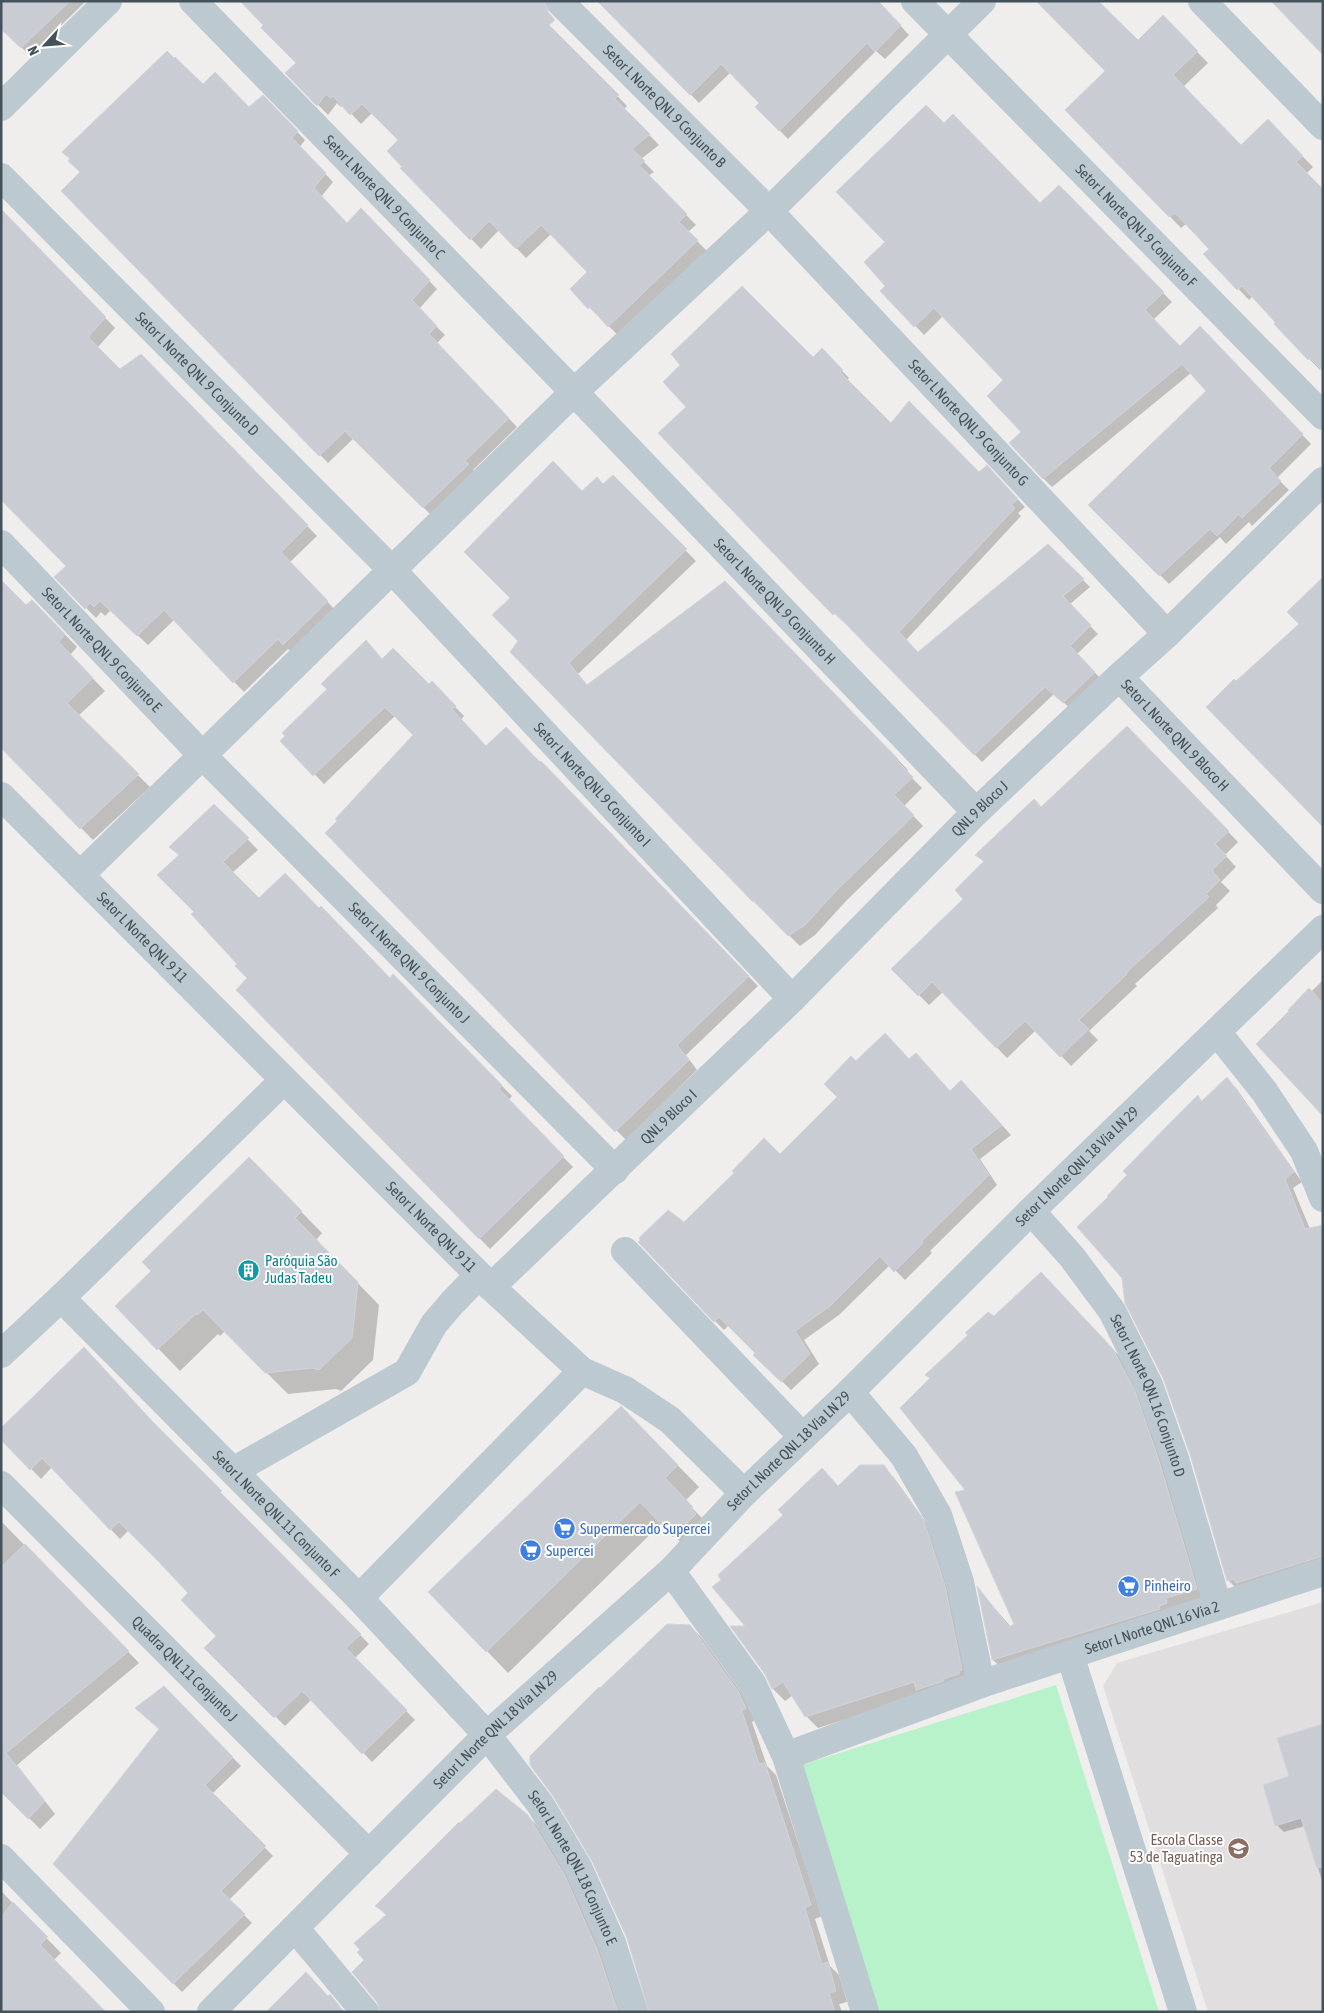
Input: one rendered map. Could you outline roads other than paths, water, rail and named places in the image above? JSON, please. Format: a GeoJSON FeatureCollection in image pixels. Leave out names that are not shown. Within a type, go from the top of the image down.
{"type":"FeatureCollection","features":[{"type":"Feature","properties":{"kind":"street"},"geometry":{"type":"LineString","coordinates":[[2,104],[108,1]]}},
{"type":"Feature","properties":{"kind":"street","name":"Setor L Norte QNL 9 Conjunto C"},"geometry":{"type":"LineString","coordinates":[[194,1],[574,392]]}},
{"type":"Feature","properties":{"kind":"street","name":"Setor L Norte QNL 9 Conjunto B"},"geometry":{"type":"LineString","coordinates":[[560,1],[769,211]]}},
{"type":"Feature","properties":{"kind":"street","name":"Setor L Norte QNL 9 Conjunto F"},"geometry":{"type":"LineString","coordinates":[[915,1],[1323,416]]}},
{"type":"Feature","properties":{"kind":"street"},"geometry":{"type":"LineString","coordinates":[[80,876],[574,392],[769,211],[982,1]]}},
{"type":"Feature","properties":{"kind":"street"},"geometry":{"type":"LineString","coordinates":[[1202,1],[1323,126]]}},
{"type":"Feature","properties":{"kind":"street","name":"Setor L Norte QNL 9 Conjunto D"},"geometry":{"type":"LineString","coordinates":[[1,177],[392,570]]}},
{"type":"Feature","properties":{"kind":"street","name":"Setor L Norte QNL 9 Conjunto G"},"geometry":{"type":"LineString","coordinates":[[769,211],[1167,634]]}},
{"type":"Feature","properties":{"kind":"street","name":"Setor L Norte QNL 9 Conjunto H"},"geometry":{"type":"LineString","coordinates":[[574,392],[976,812]]}},
{"type":"Feature","properties":{"kind":"street","name":"Setor L Norte QNL 9 Bloco H"},"geometry":{"type":"LineString","coordinates":[[1323,481],[1167,634],[1120,677],[1323,890]]}},
{"type":"Feature","properties":{"kind":"street","name":"Setor L Norte QNL 9 Conjunto E"},"geometry":{"type":"LineString","coordinates":[[1,544],[203,756]]}},
{"type":"Feature","properties":{"kind":"street","name":"Setor L Norte QNL 9 Conjunto I"},"geometry":{"type":"LineString","coordinates":[[392,570],[792,999]]}},
{"type":"Feature","properties":{"kind":"street","name":"QNL 9 Bloco J"},"geometry":{"type":"LineString","coordinates":[[845,946],[976,812],[1120,677]]}},
{"type":"Feature","properties":{"kind":"street","name":"Setor L Norte QNL 9 Conjunto J"},"geometry":{"type":"LineString","coordinates":[[203,756],[615,1170]]}},
{"type":"Feature","properties":{"kind":"street","name":"Setor L Norte QNL 9 11"},"geometry":{"type":"LineString","coordinates":[[1,796],[485,1281],[582,1371],[626,1390],[670,1420],[744,1493]]}},
{"type":"Feature","properties":{"kind":"street","name":"Setor L Norte QNL 18 Via LN 29"},"geometry":{"type":"LineString","coordinates":[[211,2012],[487,1735],[671,1571],[744,1493],[850,1392],[1031,1211],[1323,928]]}},
{"type":"Feature","properties":{"kind":"street","name":"QNL 9 Bloco I"},"geometry":{"type":"LineString","coordinates":[[233,1471],[407,1372],[434,1324],[452,1303],[485,1281],[615,1170],[845,946]]}},
{"type":"Feature","properties":{"kind":"street"},"geometry":{"type":"LineString","coordinates":[[1217,1032],[1264,1092],[1304,1151],[1323,1198]]}},
{"type":"Feature","properties":{"kind":"street"},"geometry":{"type":"LineString","coordinates":[[1,1354],[61,1298],[284,1080]]}},
{"type":"Feature","properties":{"kind":"street","name":"Setor L Norte QNL 16 Conjunto D"},"geometry":{"type":"LineString","coordinates":[[1031,1211],[1072,1257],[1112,1311],[1149,1385],[1175,1459],[1218,1606]]}},
{"type":"Feature","properties":{"kind":"street"},"geometry":{"type":"LineString","coordinates":[[625,1251],[803,1437]]}},
{"type":"Feature","properties":{"kind":"street","name":"Setor L Norte QNL 11 Conjunto F"},"geometry":{"type":"LineString","coordinates":[[61,1298],[359,1598],[487,1735]]}},
{"type":"Feature","properties":{"kind":"street"},"geometry":{"type":"LineString","coordinates":[[359,1598],[582,1371]]}},
{"type":"Feature","properties":{"kind":"street"},"geometry":{"type":"LineString","coordinates":[[850,1392],[904,1456],[938,1515],[960,1582],[982,1684]]}},
{"type":"Feature","properties":{"kind":"street","name":"Quadra QNL 11 Conjunto J"},"geometry":{"type":"LineString","coordinates":[[1,1485],[369,1854]]}},
{"type":"Feature","properties":{"kind":"street"},"geometry":{"type":"LineString","coordinates":[[671,1571],[752,1683],[786,1756],[865,2012]]}},
{"type":"Feature","properties":{"kind":"street","name":"Setor L Norte QNL 16 Via 2"},"geometry":{"type":"LineString","coordinates":[[786,1756],[982,1684],[1323,1572]]}},
{"type":"Feature","properties":{"kind":"street"},"geometry":{"type":"LineString","coordinates":[[1070,1655],[1184,2012]]}},
{"type":"Feature","properties":{"kind":"street","name":"Setor L Norte QNL 18 Conjunto E"},"geometry":{"type":"LineString","coordinates":[[487,1735],[540,1804],[578,1867],[612,1943],[634,2012]]}},
{"type":"Feature","properties":{"kind":"street"},"geometry":{"type":"LineString","coordinates":[[1,1858],[151,2012]]}},
{"type":"Feature","properties":{"kind":"street"},"geometry":{"type":"LineString","coordinates":[[295,1928],[365,2012]]}},
{"type":"Feature","properties":{"kind":"place","name":"Paróquia São Judas Tadeu"},"geometry":{"type":"Point","coordinates":[249,1270]}},
{"type":"Feature","properties":{"kind":"place","name":"Supermercado Supercei"},"geometry":{"type":"Point","coordinates":[564,1529]}},
{"type":"Feature","properties":{"kind":"place","name":"Supercei"},"geometry":{"type":"Point","coordinates":[530,1551]}},
{"type":"Feature","properties":{"kind":"place","name":"Pinheiro"},"geometry":{"type":"Point","coordinates":[1128,1586]}},
{"type":"Feature","properties":{"kind":"place","name":"Escola Classe 53 de Taguatinga"},"geometry":{"type":"Point","coordinates":[1239,1849]}}]}
